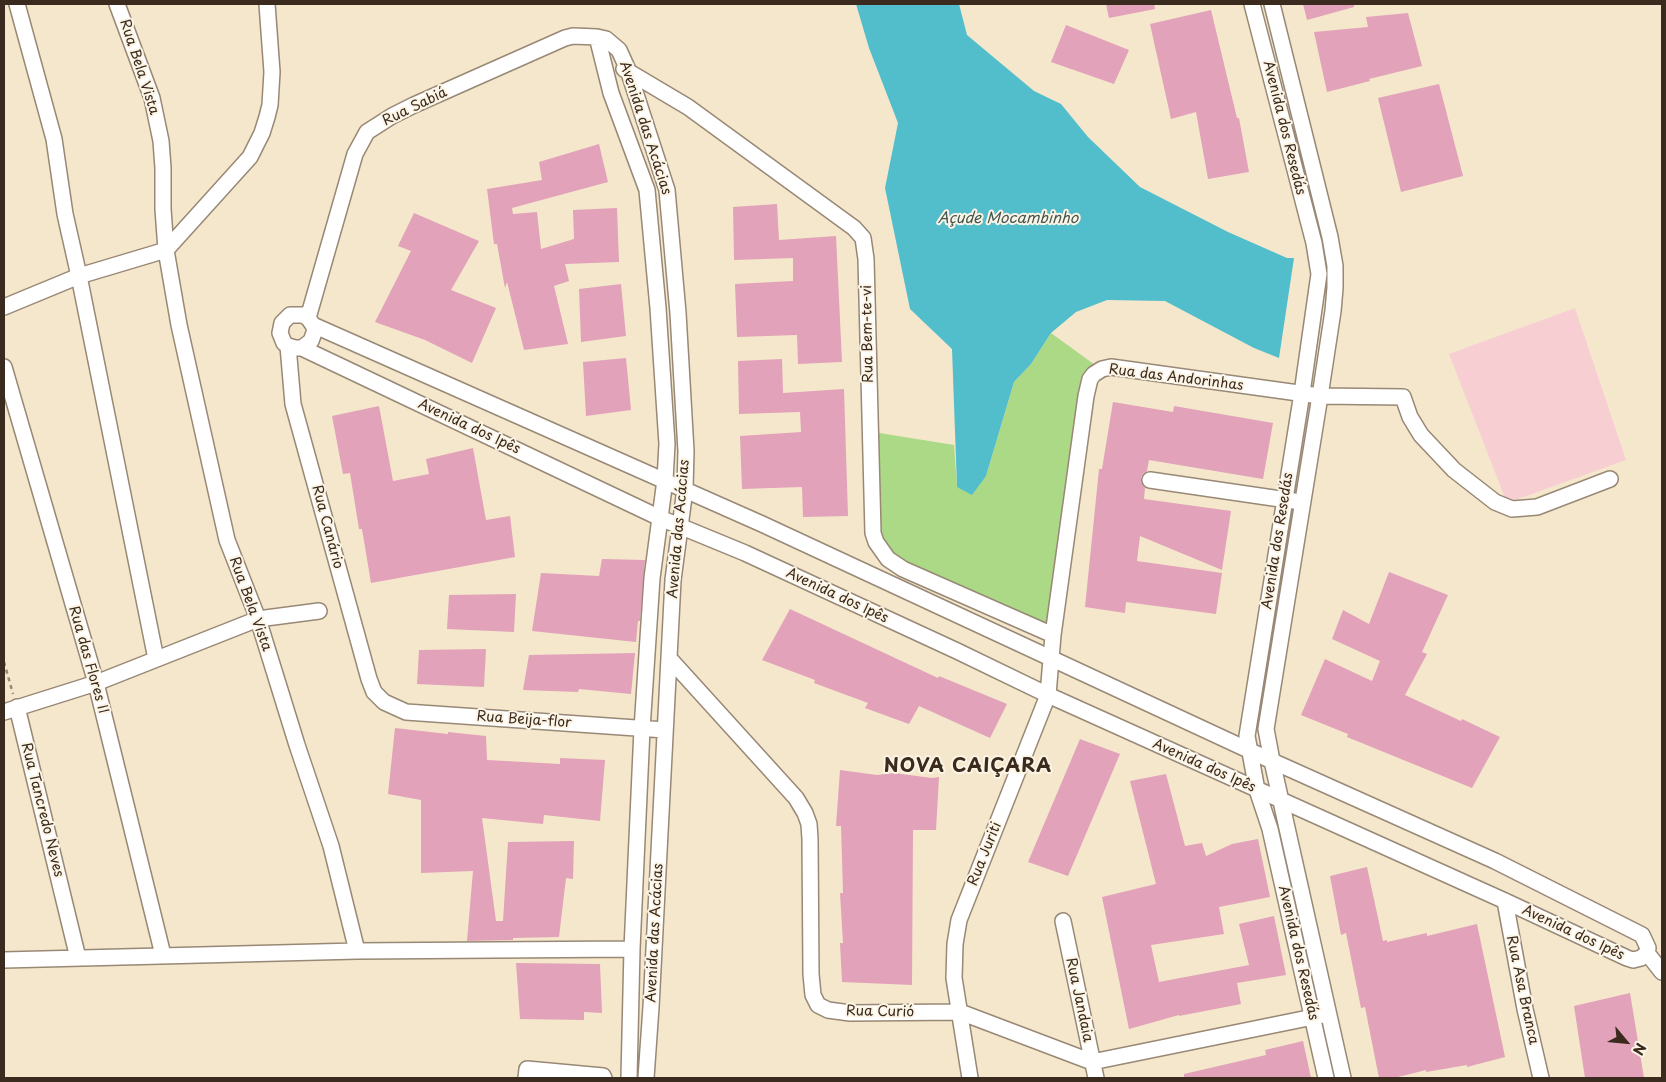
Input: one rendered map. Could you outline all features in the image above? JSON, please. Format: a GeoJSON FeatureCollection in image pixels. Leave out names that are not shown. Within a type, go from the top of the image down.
{"type":"FeatureCollection","features":[{"type":"Feature","properties":{"kind":"street","name":"Rua Bela Vista"},"geometry":{"type":"LineString","coordinates":[[117,4],[152,98],[161,141],[166,250],[179,325],[227,540],[258,619],[331,846],[357,951]]}},
{"type":"Feature","properties":{"kind":"street"},"geometry":{"type":"LineString","coordinates":[[4,307],[79,276],[166,250],[250,157],[262,133],[270,105],[272,72],[267,4]]}},
{"type":"Feature","properties":{"kind":"street","name":"Avenida dos Resedás"},"geometry":{"type":"LineString","coordinates":[[1252,4],[1318,263],[1318,287],[1247,736],[1257,790],[1270,829],[1326,1078]]}},
{"type":"Feature","properties":{"kind":"street","name":"Avenida dos Resedás"},"geometry":{"type":"LineString","coordinates":[[1272,4],[1318,187],[1330,238],[1334,266],[1333,311],[1266,729],[1343,1078]]}},
{"type":"Feature","properties":{"kind":"street"},"geometry":{"type":"LineString","coordinates":[[22,5],[54,139],[65,214],[156,658]]}},
{"type":"Feature","properties":{"kind":"street","name":"Rua Sabiá"},"geometry":{"type":"LineString","coordinates":[[295,347],[307,345],[314,336],[311,321],[355,154],[367,132],[414,105],[565,38],[573,36],[597,37]]}},
{"type":"Feature","properties":{"kind":"street","name":"Avenida das Acácias"},"geometry":{"type":"LineString","coordinates":[[629,1078],[632,949],[642,728],[652,578],[665,480],[667,444],[658,308],[647,190],[606,72],[597,37],[606,39],[619,50],[628,70],[667,190],[686,451],[685,489],[673,580],[646,1078]]}},
{"type":"Feature","properties":{"kind":"street","name":"Rua Bem-te-vi"},"geometry":{"type":"LineString","coordinates":[[606,72],[628,70],[688,107],[854,228],[863,238],[866,259],[873,533],[876,542],[888,558],[903,569],[1053,635]]}},
{"type":"Feature","properties":{"kind":"street","name":"Avenida dos Ipês"},"geometry":{"type":"LineString","coordinates":[[296,314],[311,321],[685,489],[1272,761],[1495,861],[1642,935],[1648,948],[1647,953],[1641,958],[1633,960],[1627,958],[1048,695],[745,553],[660,518],[284,343],[280,333],[282,323],[290,315],[296,314]]}},
{"type":"Feature","properties":{"kind":"street","name":"Rua Canário"},"geometry":{"type":"LineString","coordinates":[[295,347],[293,404],[369,679],[374,692],[384,702]]}},
{"type":"Feature","properties":{"kind":"street","name":"Rua das Flores II"},"geometry":{"type":"LineString","coordinates":[[4,367],[96,683],[163,955]]}},
{"type":"Feature","properties":{"kind":"street","name":"Rua das Andorinhas"},"geometry":{"type":"LineString","coordinates":[[1053,635],[1086,396],[1090,379],[1102,369],[1111,368],[1320,396],[1403,397],[1410,417],[1421,435],[1454,470],[1495,502],[1503,506],[1518,509],[1536,507],[1610,479]]}},
{"type":"Feature","properties":{"kind":"street"},"geometry":{"type":"LineString","coordinates":[[1150,480],[1303,502]]}},
{"type":"Feature","properties":{"kind":"street"},"geometry":{"type":"LineString","coordinates":[[10,709],[96,683],[258,619],[319,611]]}},
{"type":"Feature","properties":{"kind":"street","name":"Rua Juriti"},"geometry":{"type":"LineString","coordinates":[[970,1078],[954,978],[955,944],[959,920],[1048,695],[1053,635]]}},
{"type":"Feature","properties":{"kind":"street","name":"Rua Curió"},"geometry":{"type":"LineString","coordinates":[[670,658],[796,798],[805,813],[810,839],[811,974],[813,996],[818,1005],[828,1010],[850,1013],[960,1012],[1092,1062]]}},
{"type":"Feature","properties":{"kind":"street","name":"Rua Beija-flor"},"geometry":{"type":"LineString","coordinates":[[384,702],[406,712],[665,730]]}},
{"type":"Feature","properties":{"kind":"street","name":"Rua Tancredo Neves"},"geometry":{"type":"LineString","coordinates":[[10,709],[78,958]]}},
{"type":"Feature","properties":{"kind":"street","name":"Rua Asa Branca"},"geometry":{"type":"LineString","coordinates":[[1505,901],[1525,1009],[1541,1078]]}},
{"type":"Feature","properties":{"kind":"street","name":"Rua Jandaia"},"geometry":{"type":"LineString","coordinates":[[1062,922],[1096,1078]]}},
{"type":"Feature","properties":{"kind":"street"},"geometry":{"type":"LineString","coordinates":[[4,960],[357,951],[632,949]]}},
{"type":"Feature","properties":{"kind":"street"},"geometry":{"type":"LineString","coordinates":[[1647,953],[1662,972]]}},
{"type":"Feature","properties":{"kind":"street"},"geometry":{"type":"LineString","coordinates":[[1092,1062],[1329,1014]]}},
{"type":"Feature","properties":{"kind":"street"},"geometry":{"type":"LineString","coordinates":[[526,1078],[527,1069],[603,1076],[604,1078]]}},
{"type":"Feature","properties":{"kind":"path"},"geometry":{"type":"LineString","coordinates":[[4,662],[10,709]]}},
{"type":"Feature","properties":{"kind":"shaded area"},"geometry":{"type":"Polygon","coordinates":[[[1575,308],[1626,460],[1507,503],[1449,354],[1575,308]]]}},
{"type":"Feature","properties":{"kind":"green space"},"geometry":{"type":"Polygon","coordinates":[[[1051,333],[1095,365],[1052,634],[889,555],[877,532],[873,432],[954,445],[957,486],[986,476],[1014,382],[1031,364],[1051,333]]]}},
{"type":"Feature","properties":{"kind":"water","name":"Açude Mocambinho"},"geometry":{"type":"Polygon","coordinates":[[[856,4],[959,4],[967,35],[1034,91],[1061,104],[1088,137],[1140,187],[1228,232],[1287,258],[1294,258],[1279,358],[1254,348],[1165,301],[1107,300],[1076,312],[1051,333],[1031,364],[1014,382],[986,476],[972,495],[957,487],[952,349],[910,309],[885,188],[898,123],[869,48],[856,4]]]}},
{"type":"Feature","properties":{"kind":"building"},"geometry":{"type":"Polygon","coordinates":[[[1106,4],[1154,4],[1155,9],[1109,18],[1106,4]]]}},
{"type":"Feature","properties":{"kind":"building"},"geometry":{"type":"Polygon","coordinates":[[[1303,4],[1354,4],[1354,7],[1307,20],[1303,4]]]}},
{"type":"Feature","properties":{"kind":"building"},"geometry":{"type":"Polygon","coordinates":[[[1211,10],[1237,118],[1239,118],[1249,172],[1208,179],[1196,112],[1171,119],[1150,24],[1211,10]]]}},
{"type":"Feature","properties":{"kind":"building"},"geometry":{"type":"Polygon","coordinates":[[[1408,13],[1422,66],[1327,92],[1314,32],[1368,27],[1366,17],[1408,13]]]}},
{"type":"Feature","properties":{"kind":"building"},"geometry":{"type":"Polygon","coordinates":[[[1066,25],[1129,50],[1114,84],[1051,62],[1066,25]]]}},
{"type":"Feature","properties":{"kind":"building"},"geometry":{"type":"Polygon","coordinates":[[[1439,84],[1463,176],[1401,192],[1378,98],[1439,84]]]}},
{"type":"Feature","properties":{"kind":"building"},"geometry":{"type":"Polygon","coordinates":[[[599,144],[608,182],[512,208],[513,214],[537,212],[541,249],[574,239],[573,210],[617,208],[619,262],[565,264],[569,281],[554,286],[568,344],[524,350],[507,282],[505,288],[497,244],[494,244],[487,189],[542,180],[539,162],[599,144]]]}},
{"type":"Feature","properties":{"kind":"building"},"geometry":{"type":"Polygon","coordinates":[[[777,204],[779,240],[836,236],[842,362],[798,364],[797,335],[737,337],[735,284],[793,281],[793,258],[734,260],[733,207],[777,204]]]}},
{"type":"Feature","properties":{"kind":"building"},"geometry":{"type":"Polygon","coordinates":[[[414,213],[479,241],[451,290],[496,308],[472,363],[425,340],[375,322],[411,251],[398,246],[414,213]]]}},
{"type":"Feature","properties":{"kind":"building"},"geometry":{"type":"Polygon","coordinates":[[[621,284],[626,336],[581,342],[579,289],[621,284]]]}},
{"type":"Feature","properties":{"kind":"building"},"geometry":{"type":"Polygon","coordinates":[[[626,358],[631,410],[586,416],[583,362],[626,358]]]}},
{"type":"Feature","properties":{"kind":"building"},"geometry":{"type":"Polygon","coordinates":[[[782,359],[783,393],[844,389],[848,516],[803,517],[802,487],[742,489],[740,436],[801,432],[800,412],[739,414],[738,361],[782,359]]]}},
{"type":"Feature","properties":{"kind":"building"},"geometry":{"type":"Polygon","coordinates":[[[1113,402],[1173,412],[1174,406],[1273,423],[1263,479],[1149,460],[1147,471],[1141,478],[1145,488],[1144,499],[1231,511],[1222,570],[1140,536],[1137,561],[1222,573],[1216,614],[1126,602],[1125,613],[1085,607],[1099,469],[1102,469],[1113,402]]]}},
{"type":"Feature","properties":{"kind":"building"},"geometry":{"type":"Polygon","coordinates":[[[379,406],[393,481],[429,474],[426,459],[473,448],[486,520],[510,516],[515,557],[371,583],[362,529],[359,529],[350,473],[343,474],[332,416],[379,406]]]}},
{"type":"Feature","properties":{"kind":"building"},"geometry":{"type":"Polygon","coordinates":[[[602,559],[645,560],[640,621],[638,621],[636,642],[532,631],[541,573],[599,576],[602,559]]]}},
{"type":"Feature","properties":{"kind":"building"},"geometry":{"type":"Polygon","coordinates":[[[1389,572],[1448,595],[1422,652],[1427,654],[1405,695],[1500,737],[1472,788],[1347,737],[1348,734],[1301,715],[1325,659],[1372,681],[1380,661],[1332,639],[1343,610],[1369,624],[1389,572]]]}},
{"type":"Feature","properties":{"kind":"building"},"geometry":{"type":"Polygon","coordinates":[[[516,594],[514,632],[447,629],[449,595],[516,594]]]}},
{"type":"Feature","properties":{"kind":"building"},"geometry":{"type":"Polygon","coordinates":[[[790,609],[938,678],[939,676],[1007,704],[990,738],[919,706],[909,724],[865,708],[868,703],[814,683],[815,680],[762,660],[790,609]]]}},
{"type":"Feature","properties":{"kind":"building"},"geometry":{"type":"Polygon","coordinates":[[[486,649],[484,687],[417,684],[419,650],[486,649]]]}},
{"type":"Feature","properties":{"kind":"building"},"geometry":{"type":"Polygon","coordinates":[[[635,653],[631,694],[579,689],[578,692],[523,690],[529,655],[635,653]]]}},
{"type":"Feature","properties":{"kind":"building"},"geometry":{"type":"Polygon","coordinates":[[[395,728],[486,736],[487,760],[560,764],[560,758],[605,760],[600,821],[544,815],[543,824],[482,818],[496,921],[503,921],[508,842],[574,841],[573,879],[566,878],[559,937],[467,941],[473,871],[421,873],[421,800],[388,794],[395,728]]]}},
{"type":"Feature","properties":{"kind":"building"},"geometry":{"type":"Polygon","coordinates":[[[1080,739],[1120,754],[1068,876],[1028,862],[1080,739]]]}},
{"type":"Feature","properties":{"kind":"building"},"geometry":{"type":"Polygon","coordinates":[[[840,770],[877,775],[894,773],[932,778],[939,777],[936,830],[913,830],[912,985],[842,982],[840,943],[843,943],[840,893],[843,893],[841,826],[836,826],[840,770]]]}},
{"type":"Feature","properties":{"kind":"building"},"geometry":{"type":"Polygon","coordinates":[[[1166,774],[1185,846],[1202,843],[1206,856],[1232,844],[1258,839],[1270,897],[1219,907],[1224,934],[1151,945],[1159,982],[1249,965],[1239,924],[1274,916],[1286,975],[1237,983],[1241,1004],[1179,1015],[1129,1029],[1102,897],[1156,884],[1130,781],[1166,774]]]}},
{"type":"Feature","properties":{"kind":"building"},"geometry":{"type":"Polygon","coordinates":[[[1367,867],[1383,941],[1387,940],[1387,942],[1427,933],[1427,936],[1477,924],[1505,1057],[1467,1067],[1467,1065],[1426,1072],[1426,1070],[1394,1078],[1379,1078],[1365,1007],[1361,1008],[1346,933],[1341,935],[1330,876],[1367,867]]]}},
{"type":"Feature","properties":{"kind":"building"},"geometry":{"type":"Polygon","coordinates":[[[516,963],[600,964],[602,1013],[584,1012],[584,1020],[520,1019],[516,963]]]}},
{"type":"Feature","properties":{"kind":"building"},"geometry":{"type":"Polygon","coordinates":[[[1630,993],[1644,1078],[1585,1078],[1574,1006],[1630,993]]]}},
{"type":"Feature","properties":{"kind":"building"},"geometry":{"type":"Polygon","coordinates":[[[1303,1041],[1311,1078],[1184,1078],[1184,1074],[1266,1055],[1265,1050],[1303,1041]]]}},
{"type":"Feature","properties":{"kind":"district","name":"NOVA CAIÇARA"},"geometry":{"type":"Point","coordinates":[968,767]}}]}
